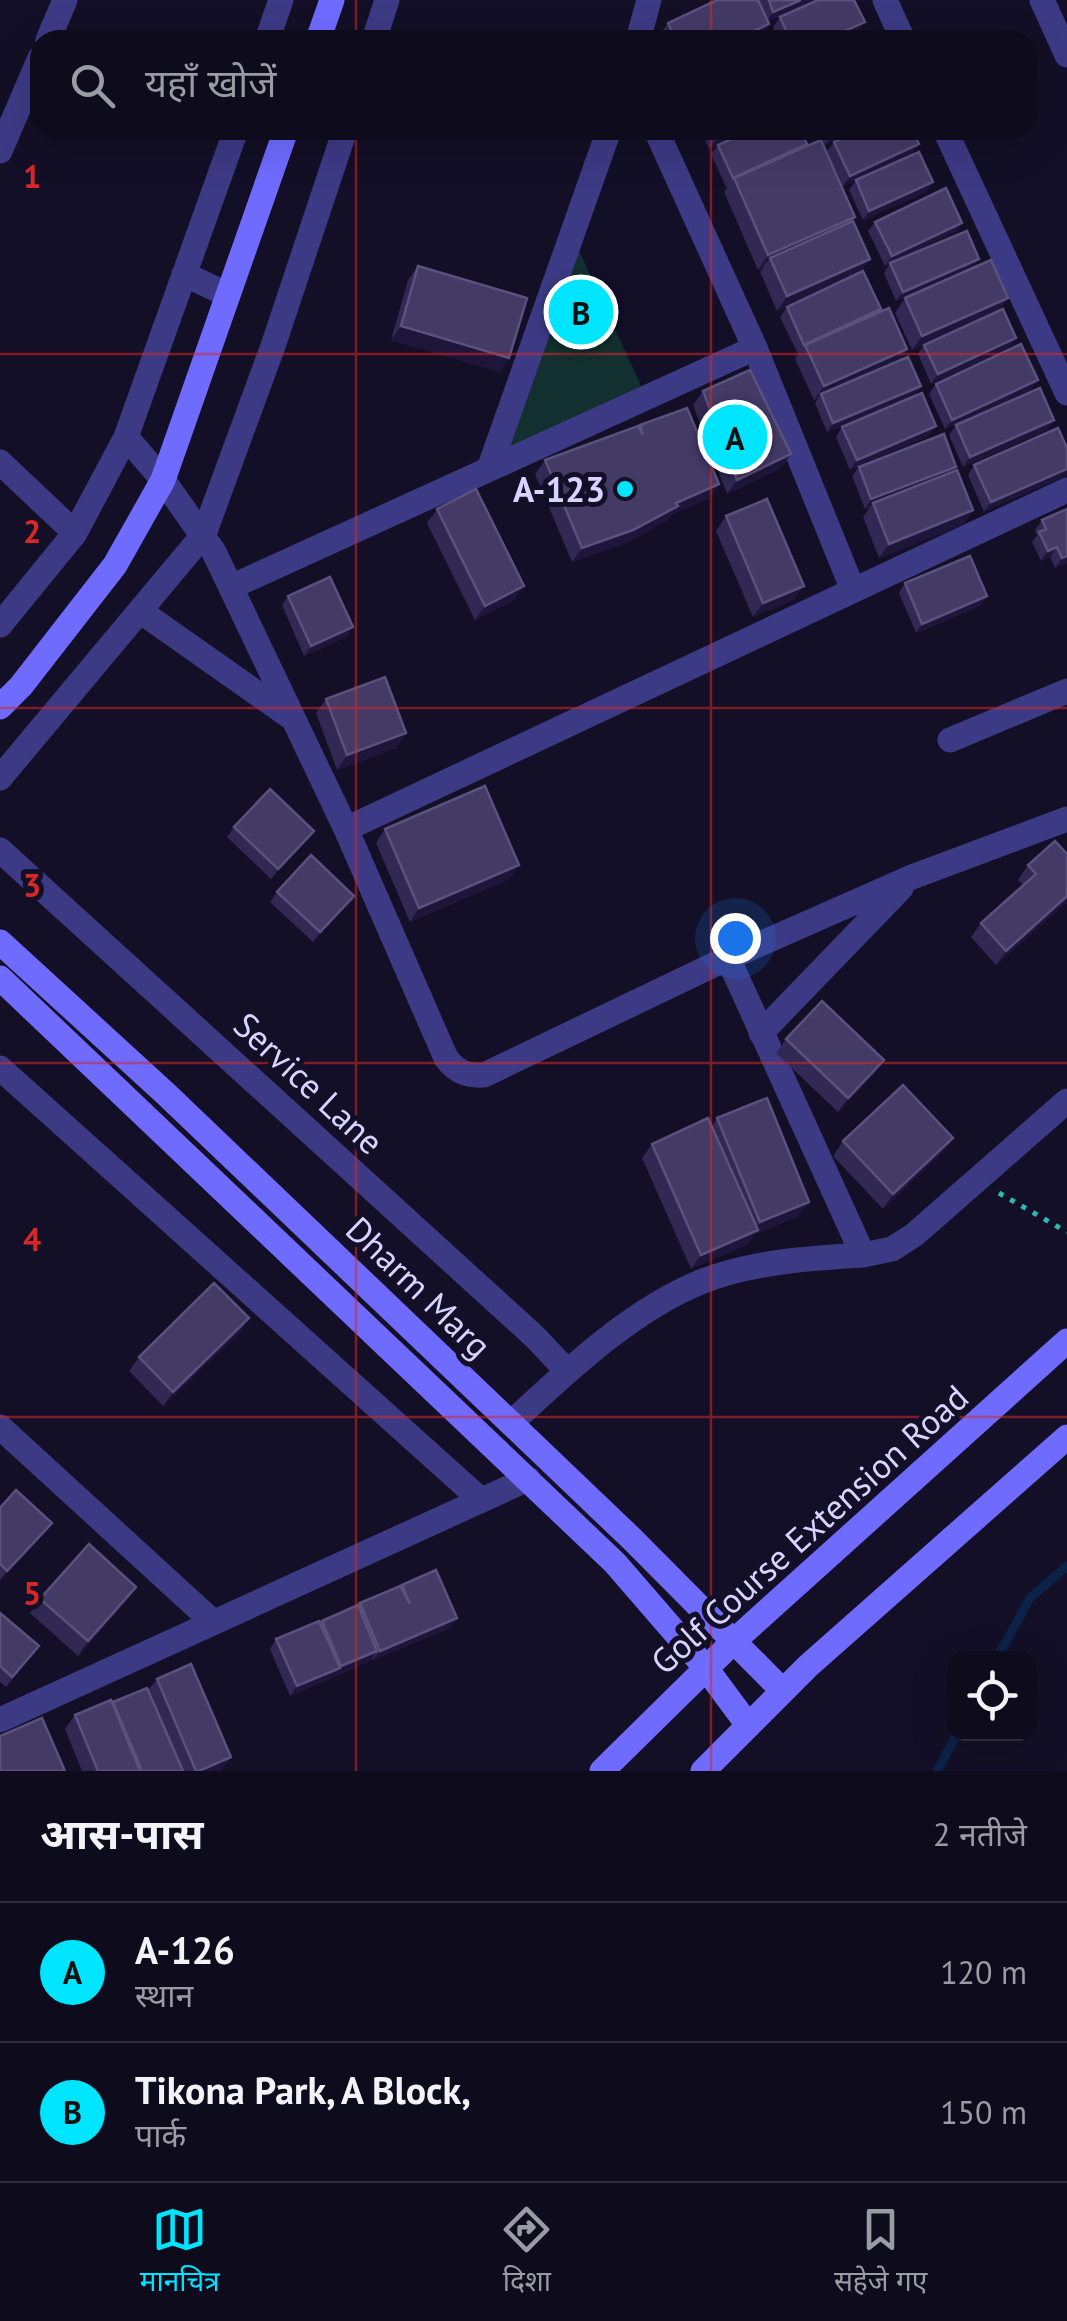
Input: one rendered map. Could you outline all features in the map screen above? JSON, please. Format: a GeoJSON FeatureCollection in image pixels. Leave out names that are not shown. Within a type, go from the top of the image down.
{"type":"FeatureCollection","features":[{"type":"Feature","properties":{"kind":"main road"},"geometry":{"type":"LineString","coordinates":[[322,30],[332,0]]}},
{"type":"Feature","properties":{"kind":"main road"},"geometry":{"type":"LineString","coordinates":[[0,708],[114,566],[163,480],[283,140]]}},
{"type":"Feature","properties":{"kind":"main road","name":"Dharm Marg"},"geometry":{"type":"LineString","coordinates":[[0,942],[166,1094],[512,1424],[783,1691]]}},
{"type":"Feature","properties":{"kind":"main road","name":"Dharm Marg"},"geometry":{"type":"LineString","coordinates":[[0,978],[615,1563],[705,1667],[748,1725]]}},
{"type":"Feature","properties":{"kind":"main road","name":"Golf Course Extension Road"},"geometry":{"type":"LineString","coordinates":[[602,1771],[705,1667],[1067,1341]]}},
{"type":"Feature","properties":{"kind":"main road"},"geometry":{"type":"LineString","coordinates":[[703,1771],[783,1691],[1067,1438]]}},
{"type":"Feature","properties":{"kind":"street"},"geometry":{"type":"LineString","coordinates":[[52,30],[65,0]]}},
{"type":"Feature","properties":{"kind":"street"},"geometry":{"type":"LineString","coordinates":[[270,30],[281,0]]}},
{"type":"Feature","properties":{"kind":"street"},"geometry":{"type":"LineString","coordinates":[[377,30],[387,0]]}},
{"type":"Feature","properties":{"kind":"street"},"geometry":{"type":"LineString","coordinates":[[641,30],[649,0]]}},
{"type":"Feature","properties":{"kind":"street"},"geometry":{"type":"LineString","coordinates":[[885,0],[899,30]]}},
{"type":"Feature","properties":{"kind":"street"},"geometry":{"type":"LineString","coordinates":[[1042,0],[1067,54]]}},
{"type":"Feature","properties":{"kind":"street"},"geometry":{"type":"LineString","coordinates":[[0,151],[30,81]]}},
{"type":"Feature","properties":{"kind":"street"},"geometry":{"type":"LineString","coordinates":[[0,625],[75,533],[126,437],[232,140]]}},
{"type":"Feature","properties":{"kind":"street"},"geometry":{"type":"LineString","coordinates":[[0,778],[204,534],[273,346],[342,140]]}},
{"type":"Feature","properties":{"kind":"street"},"geometry":{"type":"LineString","coordinates":[[489,469],[605,140]]}},
{"type":"Feature","properties":{"kind":"street"},"geometry":{"type":"LineString","coordinates":[[660,140],[754,348],[853,590]]}},
{"type":"Feature","properties":{"kind":"street"},"geometry":{"type":"LineString","coordinates":[[950,140],[1067,393]]}},
{"type":"Feature","properties":{"kind":"street"},"geometry":{"type":"LineString","coordinates":[[184,274],[228,296]]}},
{"type":"Feature","properties":{"kind":"street"},"geometry":{"type":"LineString","coordinates":[[231,587],[754,348]]}},
{"type":"Feature","properties":{"kind":"street"},"geometry":{"type":"LineString","coordinates":[[126,437],[204,534],[346,830],[446,1058],[454,1069],[468,1076],[484,1076],[728,958],[912,877],[1067,819]]}},
{"type":"Feature","properties":{"kind":"street"},"geometry":{"type":"LineString","coordinates":[[0,462],[75,533]]}},
{"type":"Feature","properties":{"kind":"street"},"geometry":{"type":"LineString","coordinates":[[346,830],[1067,490]]}},
{"type":"Feature","properties":{"kind":"street"},"geometry":{"type":"LineString","coordinates":[[140,612],[294,719]]}},
{"type":"Feature","properties":{"kind":"street"},"geometry":{"type":"LineString","coordinates":[[950,740],[1067,692]]}},
{"type":"Feature","properties":{"kind":"street","name":"Service Lane"},"geometry":{"type":"LineString","coordinates":[[0,850],[534,1337],[567,1372]]}},
{"type":"Feature","properties":{"kind":"street"},"geometry":{"type":"LineString","coordinates":[[762,1032],[912,877]]}},
{"type":"Feature","properties":{"kind":"street"},"geometry":{"type":"LineString","coordinates":[[728,958],[863,1255]]}},
{"type":"Feature","properties":{"kind":"street"},"geometry":{"type":"LineString","coordinates":[[0,1068],[481,1500]]}},
{"type":"Feature","properties":{"kind":"street"},"geometry":{"type":"LineString","coordinates":[[512,1424],[567,1372],[667,1297],[742,1270],[892,1250],[979,1181],[1067,1102]]}},
{"type":"Feature","properties":{"kind":"street"},"geometry":{"type":"LineString","coordinates":[[0,1428],[213,1622]]}},
{"type":"Feature","properties":{"kind":"street"},"geometry":{"type":"LineString","coordinates":[[0,1720],[528,1479]]}},
{"type":"Feature","properties":{"kind":"path"},"geometry":{"type":"LineString","coordinates":[[979,1181],[1067,1232]]}},
{"type":"Feature","properties":{"kind":"green space"},"geometry":{"type":"Polygon","coordinates":[[[577,246],[642,388],[503,455],[577,246]]]}},
{"type":"Feature","properties":{"kind":"building"},"geometry":{"type":"Polygon","coordinates":[[[717,0],[758,0],[769,24],[756,30],[671,30],[668,23],[717,0]]]}},
{"type":"Feature","properties":{"kind":"building"},"geometry":{"type":"Polygon","coordinates":[[[769,0],[801,0],[773,12],[769,0]]]}},
{"type":"Feature","properties":{"kind":"building"},"geometry":{"type":"Polygon","coordinates":[[[818,0],[854,0],[865,22],[847,30],[786,30],[780,17],[818,0]]]}},
{"type":"Feature","properties":{"kind":"building"},"geometry":{"type":"Polygon","coordinates":[[[729,140],[805,140],[807,144],[733,178],[718,145],[729,140]]]}},
{"type":"Feature","properties":{"kind":"building"},"geometry":{"type":"Polygon","coordinates":[[[821,140],[855,217],[768,255],[734,178],[821,140]]]}},
{"type":"Feature","properties":{"kind":"building"},"geometry":{"type":"Polygon","coordinates":[[[917,140],[919,144],[850,176],[834,142],[917,140]]]}},
{"type":"Feature","properties":{"kind":"building"},"geometry":{"type":"Polygon","coordinates":[[[919,152],[933,182],[869,211],[856,180],[919,152]]]}},
{"type":"Feature","properties":{"kind":"building"},"geometry":{"type":"Polygon","coordinates":[[[946,188],[962,223],[892,256],[875,222],[946,188]]]}},
{"type":"Feature","properties":{"kind":"building"},"geometry":{"type":"Polygon","coordinates":[[[853,221],[870,259],[787,296],[770,258],[853,221]]]}},
{"type":"Feature","properties":{"kind":"building"},"geometry":{"type":"Polygon","coordinates":[[[967,231],[979,259],[903,292],[890,263],[967,231]]]}},
{"type":"Feature","properties":{"kind":"building"},"geometry":{"type":"Polygon","coordinates":[[[991,260],[1008,298],[922,336],[905,298],[991,260]]]}},
{"type":"Feature","properties":{"kind":"building"},"geometry":{"type":"Polygon","coordinates":[[[418,266],[527,298],[509,358],[401,326],[418,266]]]}},
{"type":"Feature","properties":{"kind":"building"},"geometry":{"type":"Polygon","coordinates":[[[863,271],[881,309],[804,345],[787,307],[863,271]]]}},
{"type":"Feature","properties":{"kind":"building"},"geometry":{"type":"Polygon","coordinates":[[[889,308],[907,349],[824,386],[805,345],[889,308]]]}},
{"type":"Feature","properties":{"kind":"building"},"geometry":{"type":"Polygon","coordinates":[[[1003,309],[1016,338],[938,374],[924,345],[1003,309]]]}},
{"type":"Feature","properties":{"kind":"building"},"geometry":{"type":"Polygon","coordinates":[[[1021,344],[1038,380],[952,420],[936,384],[1021,344]]]}},
{"type":"Feature","properties":{"kind":"building"},"geometry":{"type":"Polygon","coordinates":[[[908,357],[921,386],[833,423],[821,394],[908,357]]]}},
{"type":"Feature","properties":{"kind":"building"},"geometry":{"type":"Polygon","coordinates":[[[750,370],[791,454],[737,480],[703,391],[750,370]]]}},
{"type":"Feature","properties":{"kind":"building"},"geometry":{"type":"Polygon","coordinates":[[[1040,388],[1054,420],[970,457],[956,425],[1040,388]]]}},
{"type":"Feature","properties":{"kind":"building"},"geometry":{"type":"Polygon","coordinates":[[[922,393],[936,426],[857,460],[842,427],[922,393]]]}},
{"type":"Feature","properties":{"kind":"building"},"geometry":{"type":"Polygon","coordinates":[[[687,408],[719,484],[676,503],[678,506],[633,530],[582,548],[545,460],[638,426],[643,435],[640,425],[687,408]]]}},
{"type":"Feature","properties":{"kind":"building"},"geometry":{"type":"Polygon","coordinates":[[[1058,428],[1067,448],[1067,469],[991,502],[974,465],[1058,428]]]}},
{"type":"Feature","properties":{"kind":"building"},"geometry":{"type":"Polygon","coordinates":[[[944,434],[956,467],[871,499],[859,467],[944,434]]]}},
{"type":"Feature","properties":{"kind":"building"},"geometry":{"type":"Polygon","coordinates":[[[957,470],[973,510],[889,544],[873,503],[957,470]]]}},
{"type":"Feature","properties":{"kind":"building"},"geometry":{"type":"Polygon","coordinates":[[[476,489],[524,586],[485,606],[437,509],[476,489]]]}},
{"type":"Feature","properties":{"kind":"building"},"geometry":{"type":"Polygon","coordinates":[[[767,499],[804,586],[763,603],[726,516],[767,499]]]}},
{"type":"Feature","properties":{"kind":"building"},"geometry":{"type":"Polygon","coordinates":[[[1067,509],[1067,556],[1062,558],[1057,547],[1048,551],[1039,532],[1046,529],[1042,520],[1067,509]]]}},
{"type":"Feature","properties":{"kind":"building"},"geometry":{"type":"Polygon","coordinates":[[[970,556],[987,596],[922,624],[905,583],[970,556]]]}},
{"type":"Feature","properties":{"kind":"building"},"geometry":{"type":"Polygon","coordinates":[[[330,577],[353,627],[311,646],[288,596],[330,577]]]}},
{"type":"Feature","properties":{"kind":"building"},"geometry":{"type":"Polygon","coordinates":[[[385,677],[406,733],[347,755],[326,699],[385,677]]]}},
{"type":"Feature","properties":{"kind":"building"},"geometry":{"type":"Polygon","coordinates":[[[485,786],[519,865],[419,908],[385,829],[485,786]]]}},
{"type":"Feature","properties":{"kind":"building"},"geometry":{"type":"Polygon","coordinates":[[[270,789],[314,831],[278,869],[234,827],[270,789]]]}},
{"type":"Feature","properties":{"kind":"building"},"geometry":{"type":"Polygon","coordinates":[[[1055,841],[1067,854],[1067,896],[1006,951],[981,923],[1036,874],[1028,865],[1055,841]]]}},
{"type":"Feature","properties":{"kind":"building"},"geometry":{"type":"Polygon","coordinates":[[[311,855],[354,896],[320,932],[277,892],[311,855]]]}},
{"type":"Feature","properties":{"kind":"building"},"geometry":{"type":"Polygon","coordinates":[[[822,1001],[884,1060],[848,1098],[786,1039],[822,1001]]]}},
{"type":"Feature","properties":{"kind":"building"},"geometry":{"type":"Polygon","coordinates":[[[903,1085],[953,1138],[893,1194],[843,1141],[903,1085]]]}},
{"type":"Feature","properties":{"kind":"building"},"geometry":{"type":"Polygon","coordinates":[[[767,1098],[809,1202],[760,1222],[717,1118],[767,1098]]]}},
{"type":"Feature","properties":{"kind":"building"},"geometry":{"type":"Polygon","coordinates":[[[708,1118],[758,1230],[701,1255],[652,1144],[708,1118]]]}},
{"type":"Feature","properties":{"kind":"building"},"geometry":{"type":"Polygon","coordinates":[[[214,1283],[249,1318],[173,1392],[139,1357],[214,1283]]]}},
{"type":"Feature","properties":{"kind":"building"},"geometry":{"type":"Polygon","coordinates":[[[16,1490],[52,1523],[7,1571],[0,1564],[0,1508],[16,1490]]]}},
{"type":"Feature","properties":{"kind":"building"},"geometry":{"type":"Polygon","coordinates":[[[89,1544],[136,1587],[88,1641],[40,1599],[89,1544]]]}},
{"type":"Feature","properties":{"kind":"building"},"geometry":{"type":"Polygon","coordinates":[[[436,1570],[457,1618],[380,1651],[360,1603],[400,1586],[410,1604],[402,1585],[436,1570]]]}},
{"type":"Feature","properties":{"kind":"building"},"geometry":{"type":"Polygon","coordinates":[[[358,1605],[377,1651],[341,1666],[322,1621],[358,1605]]]}},
{"type":"Feature","properties":{"kind":"building"},"geometry":{"type":"Polygon","coordinates":[[[0,1613],[39,1646],[12,1677],[0,1666],[0,1613]]]}},
{"type":"Feature","properties":{"kind":"building"},"geometry":{"type":"Polygon","coordinates":[[[319,1621],[340,1668],[297,1686],[276,1639],[319,1621]]]}},
{"type":"Feature","properties":{"kind":"building"},"geometry":{"type":"Polygon","coordinates":[[[191,1664],[231,1757],[199,1771],[157,1679],[191,1664]]]}},
{"type":"Feature","properties":{"kind":"building"},"geometry":{"type":"Polygon","coordinates":[[[147,1688],[183,1771],[142,1771],[113,1702],[147,1688]]]}},
{"type":"Feature","properties":{"kind":"building"},"geometry":{"type":"Polygon","coordinates":[[[111,1700],[140,1771],[98,1771],[75,1715],[111,1700]]]}},
{"type":"Feature","properties":{"kind":"building"},"geometry":{"type":"Polygon","coordinates":[[[42,1718],[65,1771],[0,1771],[0,1736],[42,1718]]]}},
{"type":"Feature","properties":{"kind":"waterway"},"geometry":{"type":"LineString","coordinates":[[1001,1651],[1030,1598],[1067,1566]]}},
{"type":"Feature","properties":{"kind":"waterway"},"geometry":{"type":"LineString","coordinates":[[937,1771],[953,1741]]}},
{"type":"Feature","properties":{"kind":"place","name":"Tikona Park, A Block,"},"geometry":{"type":"Point","coordinates":[581,312]}},
{"type":"Feature","properties":{"kind":"place","name":"A-126"},"geometry":{"type":"Point","coordinates":[735,437]}},
{"type":"Feature","properties":{"kind":"place","name":"A-123"},"geometry":{"type":"Point","coordinates":[625,489]}}]}
